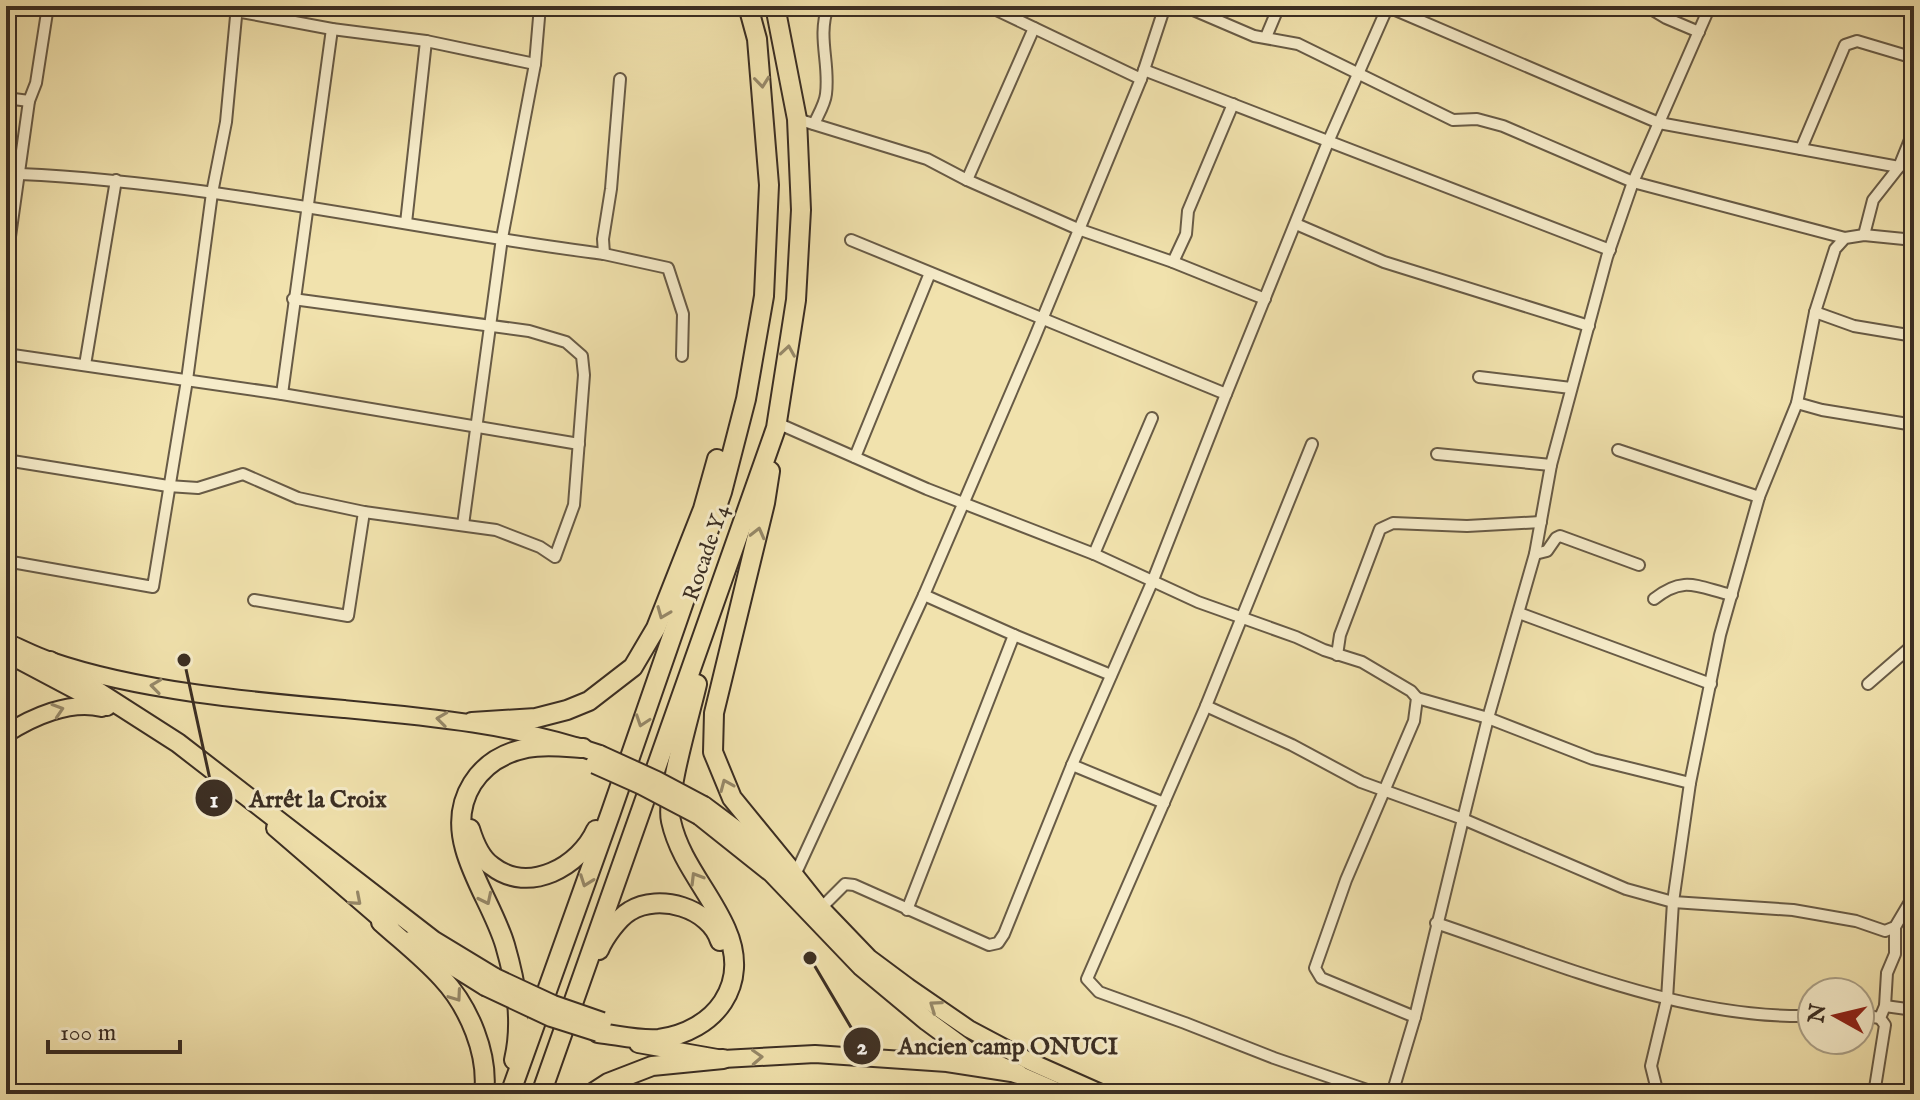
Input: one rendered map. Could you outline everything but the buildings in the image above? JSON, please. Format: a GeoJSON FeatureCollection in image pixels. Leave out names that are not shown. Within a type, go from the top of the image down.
{"type":"FeatureCollection","features":[{"type":"Feature","properties":{"kind":"highway","name":"Rocade Y4"},"geometry":{"type":"LineString","coordinates":[[508,1094],[722,492],[746,399],[764,296],[769,185],[757,39],[748,6]]}},
{"type":"Feature","properties":{"kind":"highway","name":"Rocade Y4"},"geometry":{"type":"LineString","coordinates":[[541,1094],[720,592],[776,425],[796,300],[805,121],[775,6]]}},
{"type":"Feature","properties":{"kind":"highway"},"geometry":{"type":"LineString","coordinates":[[472,722],[536,718],[589,701],[633,667],[656,628],[703,509],[731,412],[751,310],[769,185]]}},
{"type":"Feature","properties":{"kind":"highway"},"geometry":{"type":"LineString","coordinates":[[776,425],[765,503],[714,713],[713,752],[732,798],[792,872]]}},
{"type":"Feature","properties":{"kind":"highway"},"geometry":{"type":"LineString","coordinates":[[50,661],[178,743],[490,983],[553,1005],[600,1027],[657,1039],[698,1028],[719,1010],[731,984],[734,957],[726,930],[683,858],[669,818],[676,773],[720,592]]}},
{"type":"Feature","properties":{"kind":"highway"},"geometry":{"type":"LineString","coordinates":[[508,1094],[515,1055],[519,1000],[505,944],[464,847],[460,823],[474,778],[495,759],[528,747],[593,755],[642,785],[701,810],[772,873],[861,966],[927,1021],[969,1052],[1018,1074]]}},
{"type":"Feature","properties":{"kind":"highway"},"geometry":{"type":"LineString","coordinates":[[593,755],[528,755],[500,766],[482,784],[471,806],[468,824],[475,845],[492,866],[510,875],[532,877],[552,873],[572,863],[589,846],[630,755]]}},
{"type":"Feature","properties":{"kind":"highway"},"geometry":{"type":"LineString","coordinates":[[560,1037],[603,940],[630,911],[656,903],[681,904],[703,917],[718,933],[726,958],[724,982],[712,1004],[693,1020],[656,1029],[600,1027]]}},
{"type":"Feature","properties":{"kind":"highway"},"geometry":{"type":"LineString","coordinates":[[381,922],[442,978],[462,1003],[480,1046],[484,1094]]}},
{"type":"Feature","properties":{"kind":"highway"},"geometry":{"type":"LineString","coordinates":[[591,1094],[608,1083],[652,1066],[723,1059]]}},
{"type":"Feature","properties":{"kind":"main road"},"geometry":{"type":"LineString","coordinates":[[6,642],[50,661],[135,683],[472,722],[533,734],[593,755]]}},
{"type":"Feature","properties":{"kind":"main road"},"geometry":{"type":"LineString","coordinates":[[13,657],[115,711],[280,832],[381,922],[490,983]]}},
{"type":"Feature","properties":{"kind":"main road"},"geometry":{"type":"LineString","coordinates":[[6,734],[70,706],[92,705],[115,711]]}},
{"type":"Feature","properties":{"kind":"main road"},"geometry":{"type":"LineString","coordinates":[[701,810],[792,872],[821,908],[869,958],[969,1029],[1031,1062],[1103,1094]]}},
{"type":"Feature","properties":{"kind":"main road"},"geometry":{"type":"LineString","coordinates":[[600,1027],[639,1044],[723,1059],[815,1054],[947,1063],[1018,1074],[1064,1094]]}},
{"type":"Feature","properties":{"kind":"street"},"geometry":{"type":"LineString","coordinates":[[6,265],[29,101],[36,83],[48,6]]}},
{"type":"Feature","properties":{"kind":"street"},"geometry":{"type":"LineString","coordinates":[[463,525],[502,238],[535,64],[540,6]]}},
{"type":"Feature","properties":{"kind":"street"},"geometry":{"type":"LineString","coordinates":[[828,6],[821,28],[826,97],[805,121],[927,159],[1078,229],[1265,299]]}},
{"type":"Feature","properties":{"kind":"street"},"geometry":{"type":"LineString","coordinates":[[988,6],[1143,75],[1233,104],[1610,250]]}},
{"type":"Feature","properties":{"kind":"street"},"geometry":{"type":"LineString","coordinates":[[792,872],[924,595],[1143,75],[1165,6]]}},
{"type":"Feature","properties":{"kind":"street"},"geometry":{"type":"LineString","coordinates":[[1184,6],[1254,36],[1298,44],[1453,120],[1477,119],[1503,126],[1633,182],[1845,238],[1864,235],[1914,240]]}},
{"type":"Feature","properties":{"kind":"street"},"geometry":{"type":"LineString","coordinates":[[1266,37],[1279,6]]}},
{"type":"Feature","properties":{"kind":"street"},"geometry":{"type":"LineString","coordinates":[[821,908],[845,884],[854,885],[989,945],[998,943],[1004,934],[1072,765],[1153,580],[1328,142],[1388,6],[1659,123],[1899,167]]}},
{"type":"Feature","properties":{"kind":"street"},"geometry":{"type":"LineString","coordinates":[[1646,6],[1699,32]]}},
{"type":"Feature","properties":{"kind":"street"},"geometry":{"type":"LineString","coordinates":[[1392,1094],[1415,1017],[1488,718],[1535,554],[1551,465],[1610,250],[1633,182],[1710,6]]}},
{"type":"Feature","properties":{"kind":"street"},"geometry":{"type":"LineString","coordinates":[[6,561],[153,587],[187,380],[212,193],[226,122],[237,9],[332,29],[426,41],[535,64]]}},
{"type":"Feature","properties":{"kind":"street"},"geometry":{"type":"LineString","coordinates":[[967,180],[1034,28]]}},
{"type":"Feature","properties":{"kind":"street"},"geometry":{"type":"LineString","coordinates":[[282,394],[332,29]]}},
{"type":"Feature","properties":{"kind":"street"},"geometry":{"type":"LineString","coordinates":[[406,223],[426,41]]}},
{"type":"Feature","properties":{"kind":"street"},"geometry":{"type":"LineString","coordinates":[[1801,149],[1845,45],[1857,41],[1914,58]]}},
{"type":"Feature","properties":{"kind":"street"},"geometry":{"type":"LineString","coordinates":[[604,254],[620,79]]}},
{"type":"Feature","properties":{"kind":"street"},"geometry":{"type":"LineString","coordinates":[[6,98],[29,101]]}},
{"type":"Feature","properties":{"kind":"street"},"geometry":{"type":"LineString","coordinates":[[1173,262],[1186,234],[1188,211],[1233,104]]}},
{"type":"Feature","properties":{"kind":"street"},"geometry":{"type":"LineString","coordinates":[[1864,235],[1873,200],[1899,167],[1914,130]]}},
{"type":"Feature","properties":{"kind":"street"},"geometry":{"type":"LineString","coordinates":[[20,174],[116,180],[212,193],[604,254],[668,268],[683,314],[682,356]]}},
{"type":"Feature","properties":{"kind":"street"},"geometry":{"type":"LineString","coordinates":[[85,365],[116,180]]}},
{"type":"Feature","properties":{"kind":"street"},"geometry":{"type":"LineString","coordinates":[[1296,224],[1384,262],[1589,326]]}},
{"type":"Feature","properties":{"kind":"street"},"geometry":{"type":"LineString","coordinates":[[1658,1094],[1651,1066],[1667,999],[1673,902],[1690,783],[1720,635],[1759,497],[1797,403],[1815,312],[1835,249],[1845,238]]}},
{"type":"Feature","properties":{"kind":"street"},"geometry":{"type":"LineString","coordinates":[[851,240],[1226,394]]}},
{"type":"Feature","properties":{"kind":"street"},"geometry":{"type":"LineString","coordinates":[[855,457],[930,273]]}},
{"type":"Feature","properties":{"kind":"street"},"geometry":{"type":"LineString","coordinates":[[6,460],[198,488],[243,474],[298,498],[364,512],[496,530],[540,547],[555,557],[574,505],[584,375],[582,356],[566,342],[529,331],[293,299]]}},
{"type":"Feature","properties":{"kind":"street"},"geometry":{"type":"LineString","coordinates":[[1815,312],[1854,326],[1914,336]]}},
{"type":"Feature","properties":{"kind":"street"},"geometry":{"type":"LineString","coordinates":[[6,354],[282,394],[579,444]]}},
{"type":"Feature","properties":{"kind":"street"},"geometry":{"type":"LineString","coordinates":[[1479,377],[1571,388]]}},
{"type":"Feature","properties":{"kind":"street"},"geometry":{"type":"LineString","coordinates":[[1797,403],[1914,425]]}},
{"type":"Feature","properties":{"kind":"street"},"geometry":{"type":"LineString","coordinates":[[1094,554],[1152,418]]}},
{"type":"Feature","properties":{"kind":"street"},"geometry":{"type":"LineString","coordinates":[[776,425],[1094,554],[1240,619],[1362,662],[1411,691],[1417,698],[1488,718],[1593,759],[1690,783]]}},
{"type":"Feature","properties":{"kind":"street"},"geometry":{"type":"LineString","coordinates":[[1312,444],[1206,706],[1087,979],[1099,992],[1379,1094]]}},
{"type":"Feature","properties":{"kind":"street"},"geometry":{"type":"LineString","coordinates":[[1618,450],[1759,497]]}},
{"type":"Feature","properties":{"kind":"street"},"geometry":{"type":"LineString","coordinates":[[1437,454],[1551,465]]}},
{"type":"Feature","properties":{"kind":"street"},"geometry":{"type":"LineString","coordinates":[[254,600],[348,616],[364,512]]}},
{"type":"Feature","properties":{"kind":"street"},"geometry":{"type":"LineString","coordinates":[[1337,655],[1340,635],[1380,529],[1393,523],[1467,526],[1541,522]]}},
{"type":"Feature","properties":{"kind":"street"},"geometry":{"type":"LineString","coordinates":[[1535,554],[1547,551],[1560,536],[1639,565]]}},
{"type":"Feature","properties":{"kind":"street"},"geometry":{"type":"LineString","coordinates":[[1654,599],[1670,586],[1680,583],[1732,595]]}},
{"type":"Feature","properties":{"kind":"street"},"geometry":{"type":"LineString","coordinates":[[924,595],[1111,675]]}},
{"type":"Feature","properties":{"kind":"street"},"geometry":{"type":"LineString","coordinates":[[1519,613],[1711,684]]}},
{"type":"Feature","properties":{"kind":"street"},"geometry":{"type":"LineString","coordinates":[[907,910],[1014,635]]}},
{"type":"Feature","properties":{"kind":"street"},"geometry":{"type":"LineString","coordinates":[[1868,684],[1914,644]]}},
{"type":"Feature","properties":{"kind":"street"},"geometry":{"type":"LineString","coordinates":[[1415,1017],[1321,978],[1315,968],[1346,880],[1414,721],[1417,698]]}},
{"type":"Feature","properties":{"kind":"street"},"geometry":{"type":"LineString","coordinates":[[1206,706],[1384,791],[1463,819],[1626,889],[1673,902],[1793,910],[1856,921],[1885,931],[1895,927]]}},
{"type":"Feature","properties":{"kind":"street"},"geometry":{"type":"LineString","coordinates":[[1072,765],[1164,803]]}},
{"type":"Feature","properties":{"kind":"street"},"geometry":{"type":"LineString","coordinates":[[1880,1018],[1885,1006],[1887,973],[1895,954],[1895,927],[1914,895]]}},
{"type":"Feature","properties":{"kind":"street"},"geometry":{"type":"LineString","coordinates":[[1436,923],[1667,999],[1770,1017],[1796,1016]]}},
{"type":"Feature","properties":{"kind":"street"},"geometry":{"type":"LineString","coordinates":[[1885,1006],[1914,1010]]}},
{"type":"Feature","properties":{"kind":"street"},"geometry":{"type":"LineString","coordinates":[[1874,1094],[1885,1025],[1876,1017]]}},
{"type":"Feature","properties":{"kind":"place","name":"Arrêt la Croix"},"geometry":{"type":"Point","coordinates":[184,660]}},
{"type":"Feature","properties":{"kind":"place","name":"Ancien camp ONUCI"},"geometry":{"type":"Point","coordinates":[810,958]}}]}
